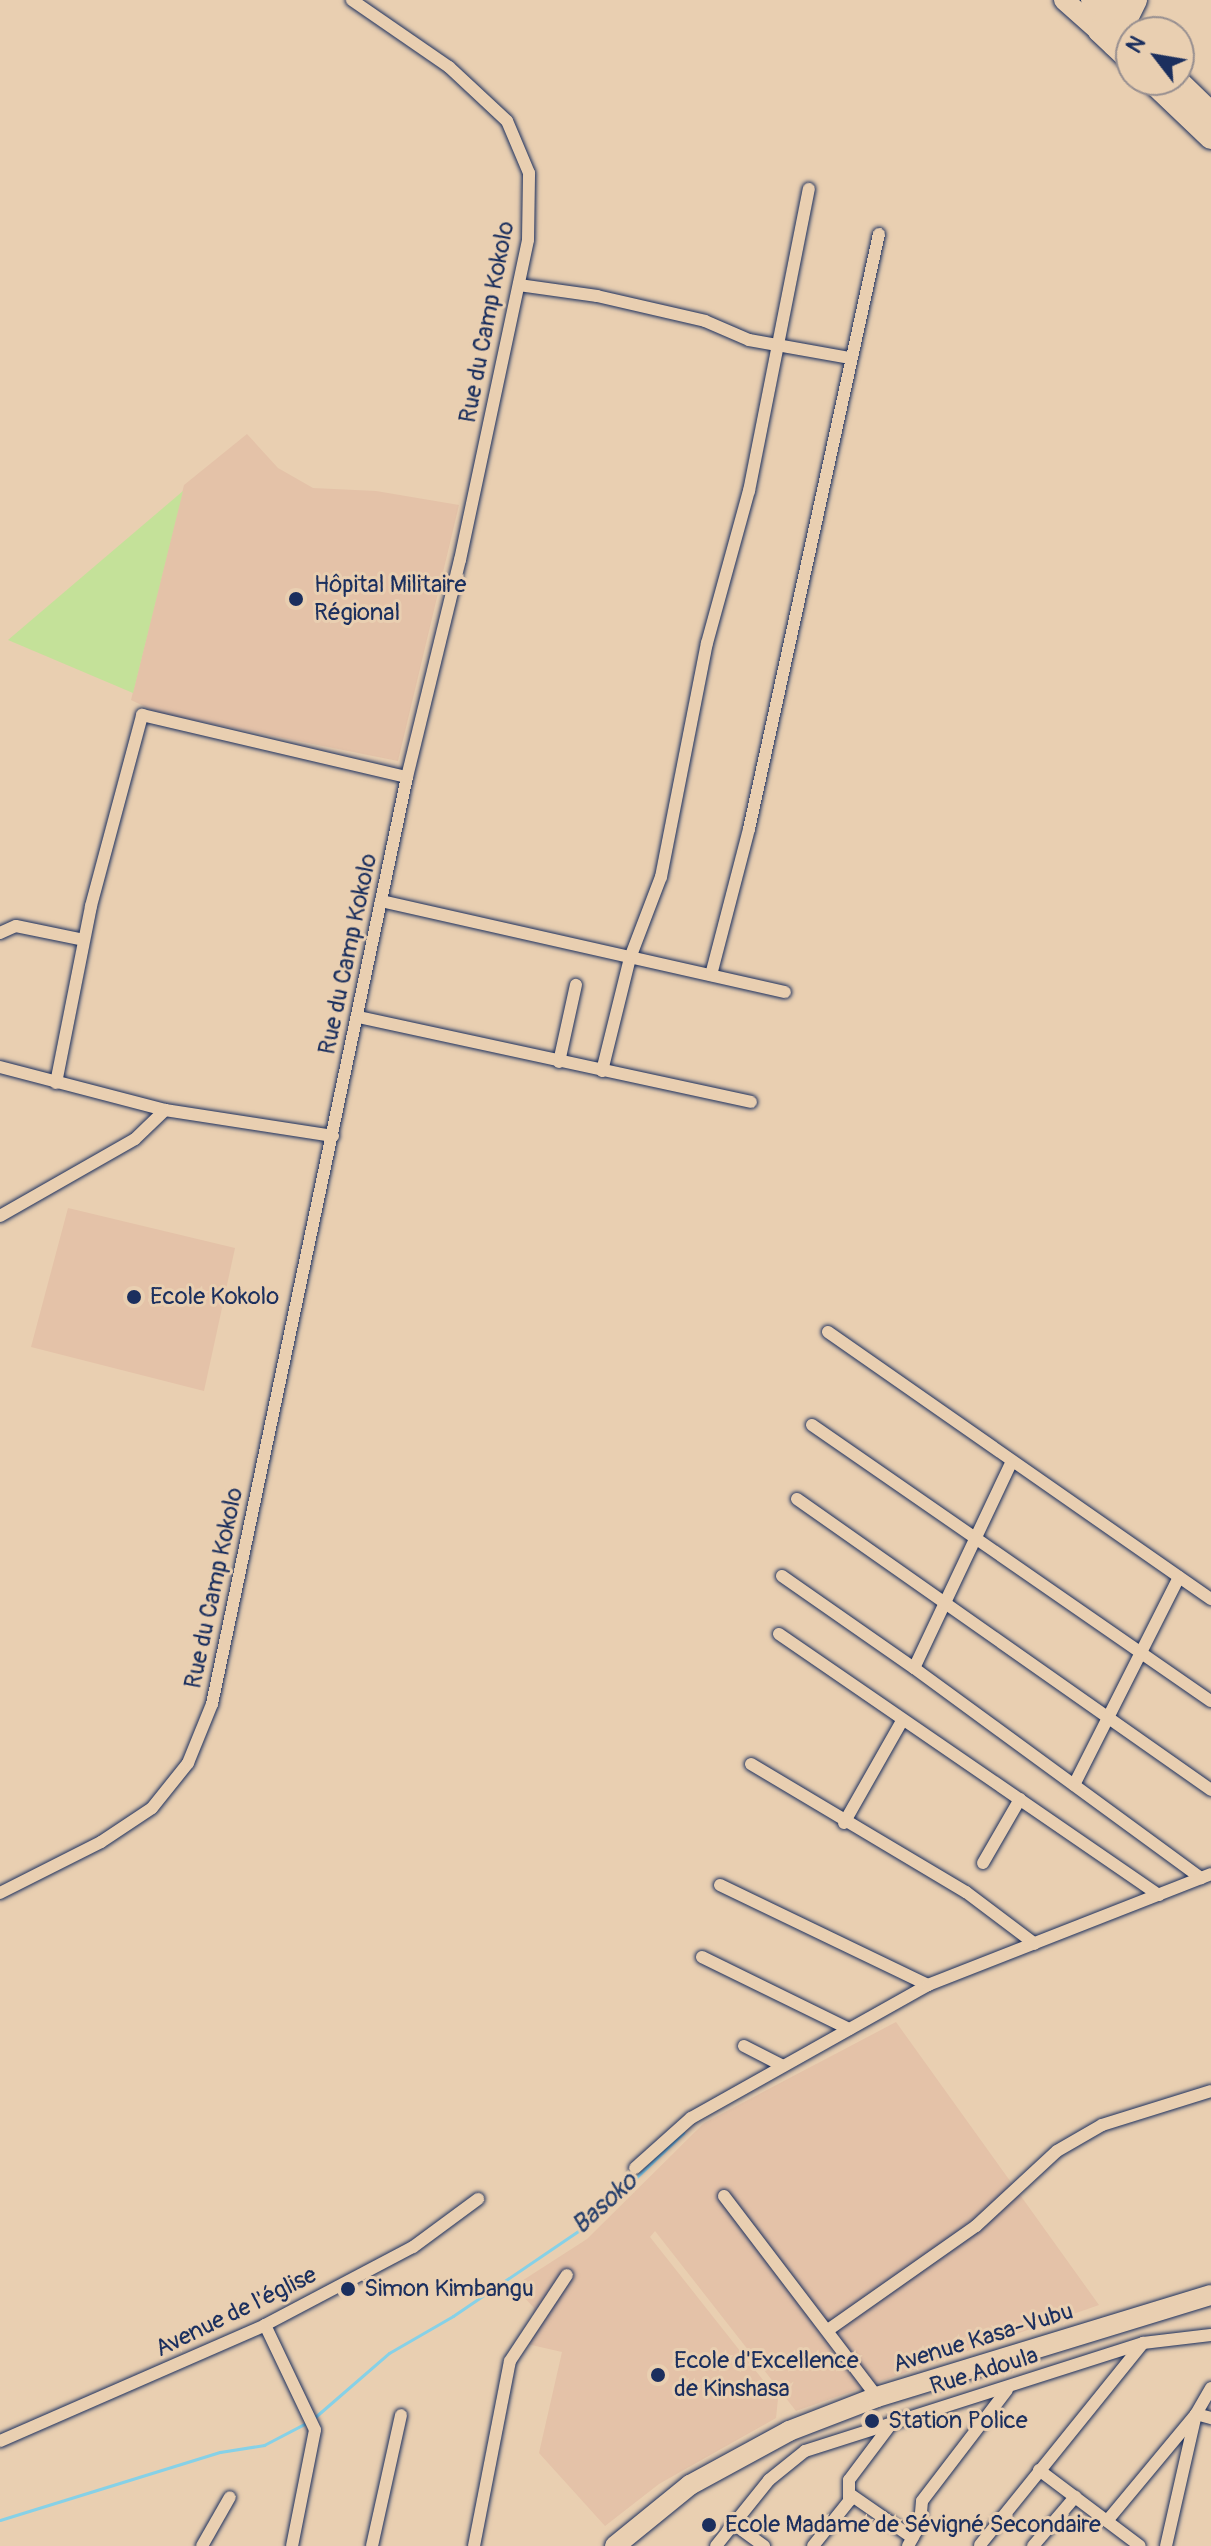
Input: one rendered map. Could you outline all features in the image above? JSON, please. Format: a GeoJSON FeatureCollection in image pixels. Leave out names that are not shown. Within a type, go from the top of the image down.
{"type":"FeatureCollection","features":[{"type":"Feature","properties":{"kind":"highway"},"geometry":{"type":"LineString","coordinates":[[1123,16],[1138,0]]}},
{"type":"Feature","properties":{"kind":"highway"},"geometry":{"type":"LineString","coordinates":[[1167,96],[1211,138]]}},
{"type":"Feature","properties":{"kind":"highway"},"geometry":{"type":"LineString","coordinates":[[1193,96],[1211,113]]}},
{"type":"Feature","properties":{"kind":"main road"},"geometry":{"type":"LineString","coordinates":[[1064,0],[1115,24]]}},
{"type":"Feature","properties":{"kind":"main road","name":"Avenue Kasa-Vubu"},"geometry":{"type":"LineString","coordinates":[[615,2546],[730,2459],[877,2397],[1211,2295]]}},
{"type":"Feature","properties":{"kind":"street","name":"Rue du Camp Kokolo"},"geometry":{"type":"LineString","coordinates":[[0,1893],[131,1825],[174,1786],[201,1736],[333,1136],[407,777],[519,285],[532,193],[515,133],[486,97],[352,0]]}},
{"type":"Feature","properties":{"kind":"street"},"geometry":{"type":"LineString","coordinates":[[602,1071],[630,958],[661,877],[704,659],[749,491],[809,189]]}},
{"type":"Feature","properties":{"kind":"street"},"geometry":{"type":"LineString","coordinates":[[711,975],[749,829],[879,234]]}},
{"type":"Feature","properties":{"kind":"street"},"geometry":{"type":"LineString","coordinates":[[519,285],[597,296],[777,344],[850,358]]}},
{"type":"Feature","properties":{"kind":"street"},"geometry":{"type":"LineString","coordinates":[[56,1083],[84,940],[142,715],[407,777]]}},
{"type":"Feature","properties":{"kind":"street"},"geometry":{"type":"LineString","coordinates":[[381,901],[785,992]]}},
{"type":"Feature","properties":{"kind":"street"},"geometry":{"type":"LineString","coordinates":[[0,933],[16,926],[84,940]]}},
{"type":"Feature","properties":{"kind":"street"},"geometry":{"type":"LineString","coordinates":[[559,1062],[576,985]]}},
{"type":"Feature","properties":{"kind":"street"},"geometry":{"type":"LineString","coordinates":[[358,1017],[751,1102]]}},
{"type":"Feature","properties":{"kind":"street"},"geometry":{"type":"LineString","coordinates":[[0,1067],[165,1110],[333,1136]]}},
{"type":"Feature","properties":{"kind":"street"},"geometry":{"type":"LineString","coordinates":[[0,1216],[135,1139],[165,1110]]}},
{"type":"Feature","properties":{"kind":"street"},"geometry":{"type":"LineString","coordinates":[[828,1332],[1211,1599]]}},
{"type":"Feature","properties":{"kind":"street"},"geometry":{"type":"LineString","coordinates":[[812,1425],[1142,1650],[1211,1701]]}},
{"type":"Feature","properties":{"kind":"street"},"geometry":{"type":"LineString","coordinates":[[914,1668],[1012,1461]]}},
{"type":"Feature","properties":{"kind":"street"},"geometry":{"type":"LineString","coordinates":[[797,1499],[1211,1790]]}},
{"type":"Feature","properties":{"kind":"street"},"geometry":{"type":"LineString","coordinates":[[782,1576],[1206,1876]]}},
{"type":"Feature","properties":{"kind":"street"},"geometry":{"type":"LineString","coordinates":[[1074,1785],[1179,1577]]}},
{"type":"Feature","properties":{"kind":"street"},"geometry":{"type":"LineString","coordinates":[[779,1634],[1159,1895]]}},
{"type":"Feature","properties":{"kind":"street"},"geometry":{"type":"LineString","coordinates":[[844,1823],[902,1721]]}},
{"type":"Feature","properties":{"kind":"street"},"geometry":{"type":"LineString","coordinates":[[751,1764],[844,1823],[966,1892],[1035,1944]]}},
{"type":"Feature","properties":{"kind":"street"},"geometry":{"type":"LineString","coordinates":[[983,1863],[1020,1799]]}},
{"type":"Feature","properties":{"kind":"street"},"geometry":{"type":"LineString","coordinates":[[635,2168],[691,2118],[928,1985],[1206,1876]]}},
{"type":"Feature","properties":{"kind":"street"},"geometry":{"type":"LineString","coordinates":[[720,1885],[928,1985]]}},
{"type":"Feature","properties":{"kind":"street"},"geometry":{"type":"LineString","coordinates":[[702,1957],[849,2029]]}},
{"type":"Feature","properties":{"kind":"street"},"geometry":{"type":"LineString","coordinates":[[744,2046],[781,2065]]}},
{"type":"Feature","properties":{"kind":"street"},"geometry":{"type":"LineString","coordinates":[[828,2330],[976,2226],[1057,2151],[1102,2125],[1211,2091]]}},
{"type":"Feature","properties":{"kind":"street"},"geometry":{"type":"LineString","coordinates":[[724,2196],[877,2397]]}},
{"type":"Feature","properties":{"kind":"street","name":"Avenue de l'église"},"geometry":{"type":"LineString","coordinates":[[0,2441],[265,2325],[413,2247],[478,2199]]}},
{"type":"Feature","properties":{"kind":"street"},"geometry":{"type":"LineString","coordinates":[[474,2546],[510,2361],[567,2275]]}},
{"type":"Feature","properties":{"kind":"street"},"geometry":{"type":"LineString","coordinates":[[265,2325],[315,2430],[292,2546]]}},
{"type":"Feature","properties":{"kind":"street","name":"Rue Adoula"},"geometry":{"type":"LineString","coordinates":[[716,2546],[792,2457],[894,2420],[1008,2389],[1143,2343],[1211,2335]]}},
{"type":"Feature","properties":{"kind":"street"},"geometry":{"type":"LineString","coordinates":[[980,2545],[1143,2343]]}},
{"type":"Feature","properties":{"kind":"street"},"geometry":{"type":"LineString","coordinates":[[1107,2521],[1196,2414],[1211,2388]]}},
{"type":"Feature","properties":{"kind":"street"},"geometry":{"type":"LineString","coordinates":[[851,2495],[911,2542],[922,2501],[1008,2389]]}},
{"type":"Feature","properties":{"kind":"street"},"geometry":{"type":"LineString","coordinates":[[1196,2414],[1211,2418]]}},
{"type":"Feature","properties":{"kind":"street"},"geometry":{"type":"LineString","coordinates":[[1166,2546],[1196,2414]]}},
{"type":"Feature","properties":{"kind":"street"},"geometry":{"type":"LineString","coordinates":[[372,2546],[401,2415]]}},
{"type":"Feature","properties":{"kind":"street"},"geometry":{"type":"LineString","coordinates":[[813,2546],[851,2495],[849,2480],[894,2420]]}},
{"type":"Feature","properties":{"kind":"street"},"geometry":{"type":"LineString","coordinates":[[1039,2470],[1140,2546]]}},
{"type":"Feature","properties":{"kind":"street"},"geometry":{"type":"LineString","coordinates":[[202,2546],[230,2497]]}},
{"type":"Feature","properties":{"kind":"street"},"geometry":{"type":"LineString","coordinates":[[1033,2546],[1075,2497]]}},
{"type":"Feature","properties":{"kind":"street"},"geometry":{"type":"LineString","coordinates":[[735,2525],[764,2546]]}},
{"type":"Feature","properties":{"kind":"shaded area","name":"Hôpital Militaire Régional"},"geometry":{"type":"Polygon","coordinates":[[[247,434],[278,468],[313,488],[376,491],[459,505],[398,761],[158,713],[131,700],[184,485],[247,434]]]}},
{"type":"Feature","properties":{"kind":"shaded area","name":"Ecole Kokolo"},"geometry":{"type":"Polygon","coordinates":[[[68,1208],[235,1248],[204,1391],[31,1347],[68,1208]]]}},
{"type":"Feature","properties":{"kind":"shaded area"},"geometry":{"type":"Polygon","coordinates":[[[896,2022],[1099,2305],[796,2411],[655,2231],[650,2237],[778,2399],[776,2418],[659,2484],[605,2526],[539,2453],[562,2352],[527,2344],[534,2308],[514,2286],[587,2239],[704,2123],[896,2022]]]}},
{"type":"Feature","properties":{"kind":"green space"},"geometry":{"type":"Polygon","coordinates":[[[183,491],[133,693],[8,640],[183,491]]]}},
{"type":"Feature","properties":{"kind":"waterway","name":"Basoko"},"geometry":{"type":"LineString","coordinates":[[314,2418],[389,2353],[453,2316],[584,2227],[683,2133]]}},
{"type":"Feature","properties":{"kind":"waterway","name":"Basoko"},"geometry":{"type":"LineString","coordinates":[[0,2520],[220,2452],[264,2445],[308,2422]]}},
{"type":"Feature","properties":{"kind":"place","name":"Hôpital Militaire Régional"},"geometry":{"type":"Point","coordinates":[296,599]}},
{"type":"Feature","properties":{"kind":"place","name":"Ecole Kokolo"},"geometry":{"type":"Point","coordinates":[134,1297]}},
{"type":"Feature","properties":{"kind":"place","name":"Simon Kimbangu"},"geometry":{"type":"Point","coordinates":[348,2289]}},
{"type":"Feature","properties":{"kind":"place","name":"Ecole d'Excellence de Kinshasa"},"geometry":{"type":"Point","coordinates":[658,2375]}},
{"type":"Feature","properties":{"kind":"place","name":"Station Police"},"geometry":{"type":"Point","coordinates":[872,2421]}},
{"type":"Feature","properties":{"kind":"place","name":"Ecole Madame de Sévigné Secondaire"},"geometry":{"type":"Point","coordinates":[709,2525]}}]}
